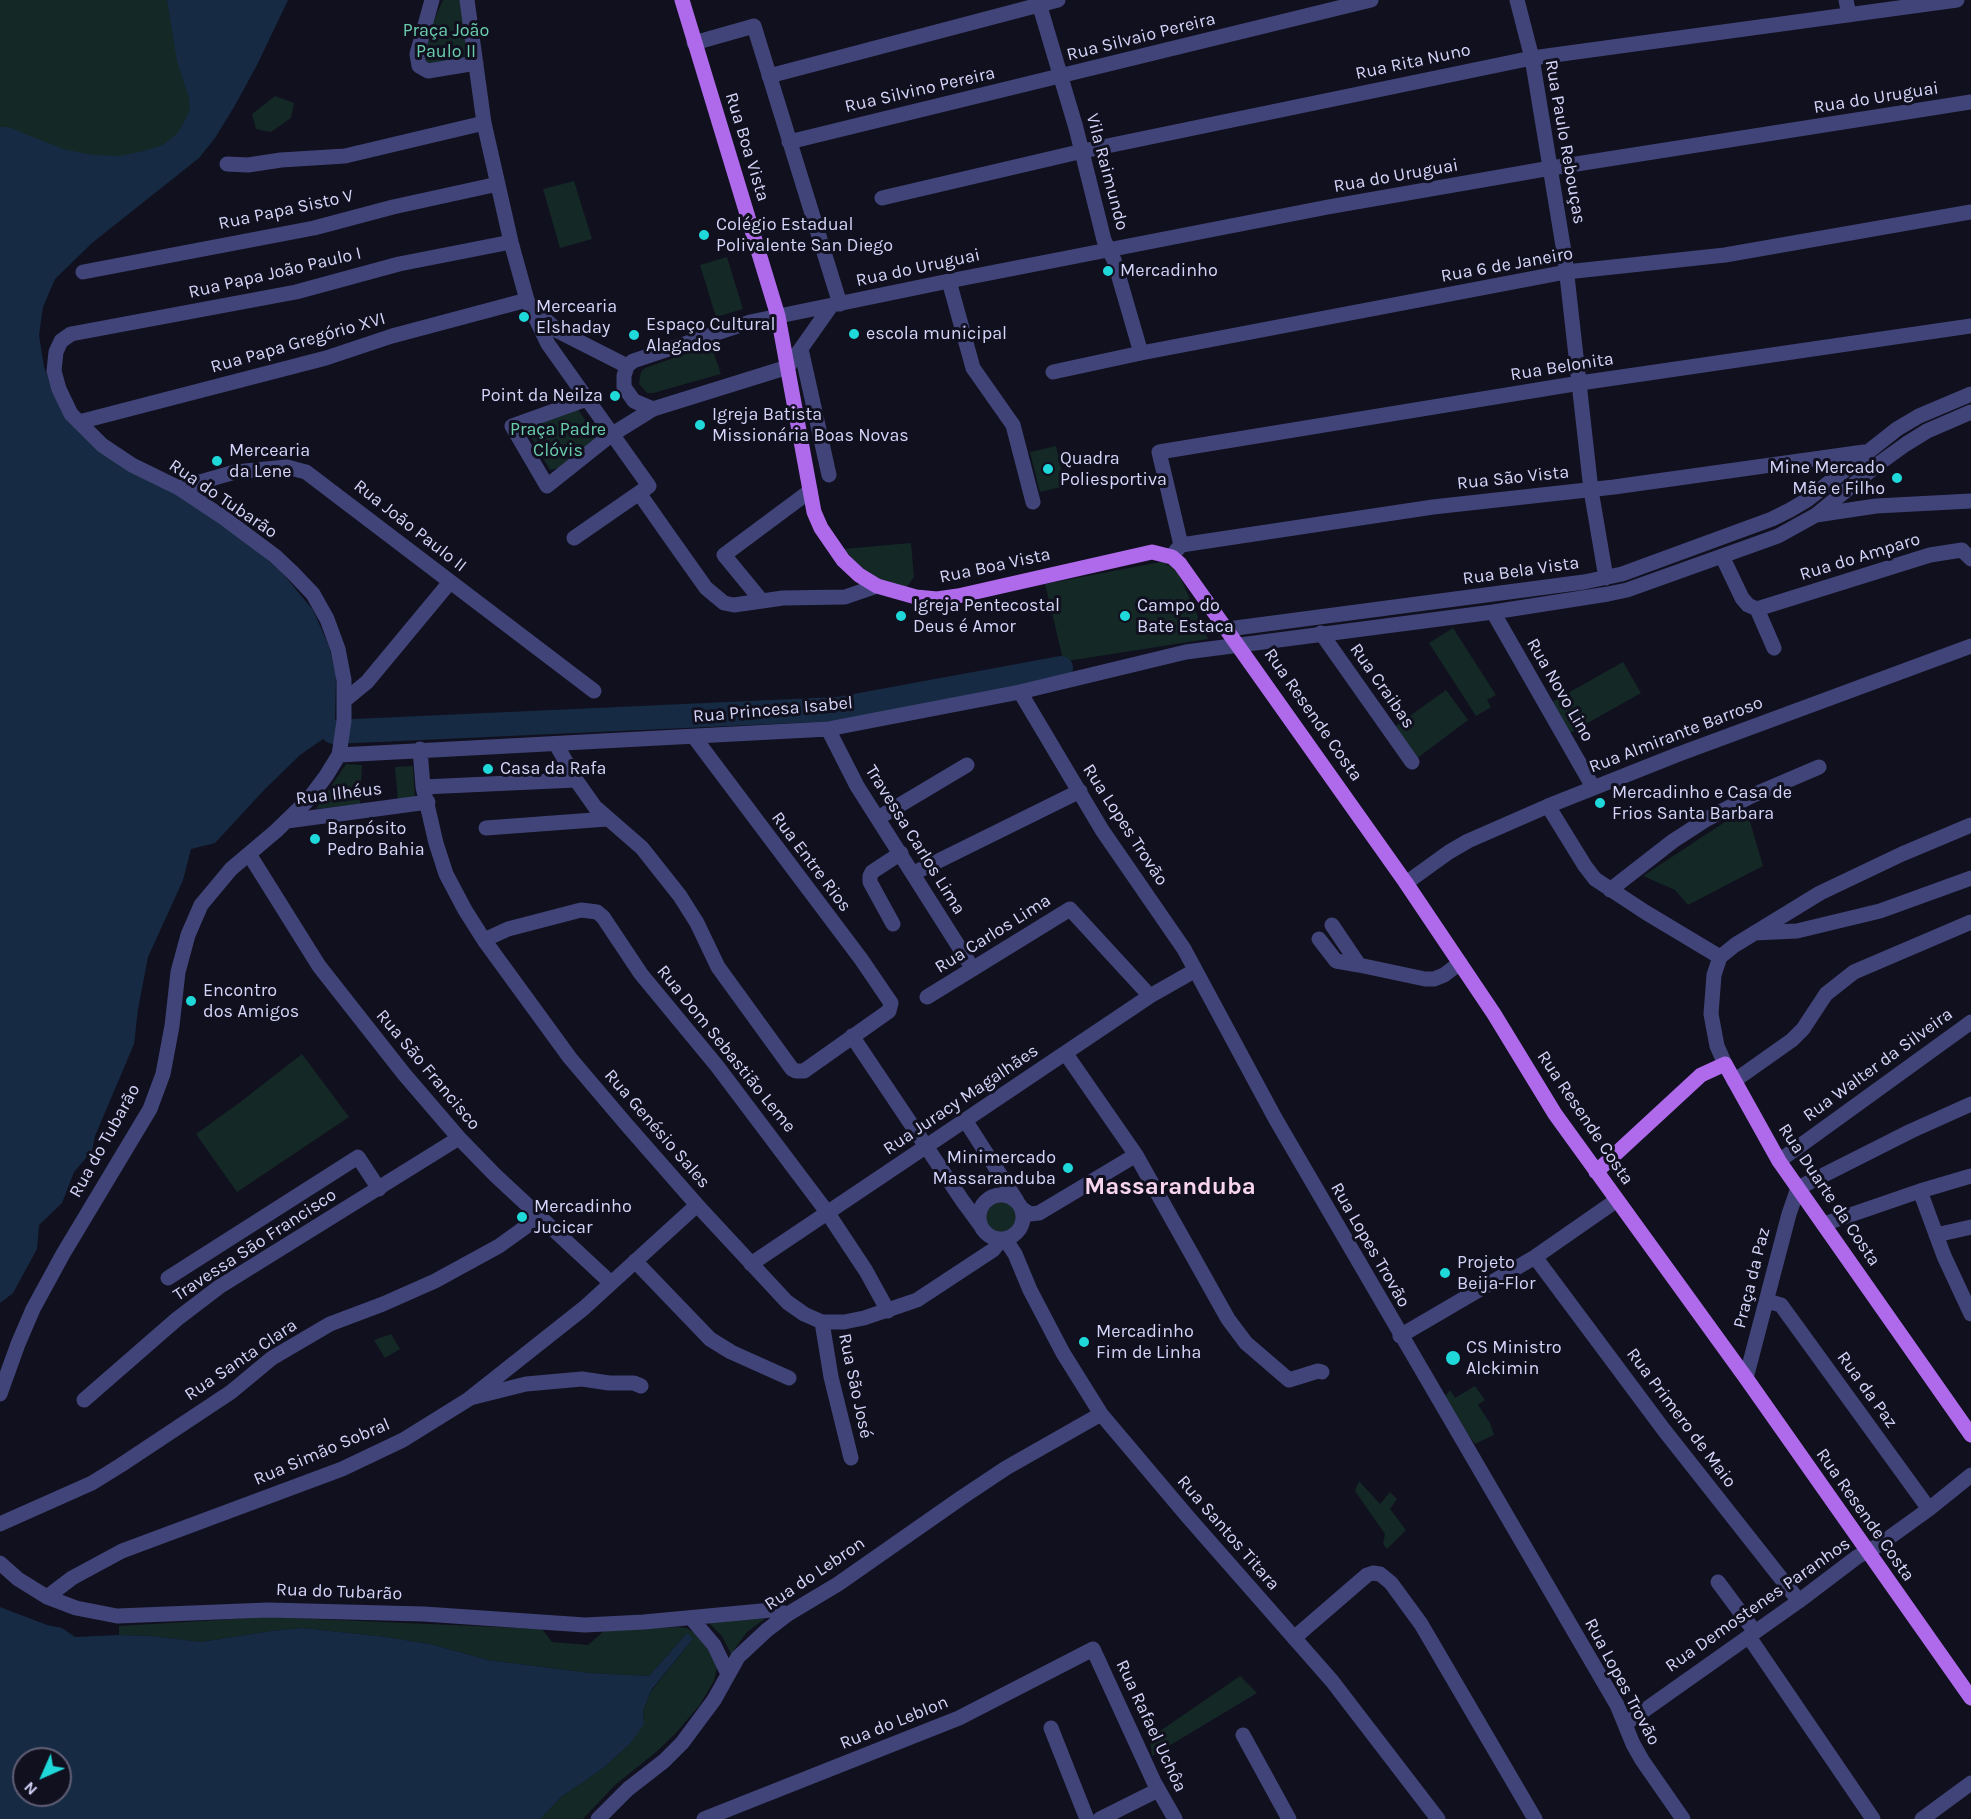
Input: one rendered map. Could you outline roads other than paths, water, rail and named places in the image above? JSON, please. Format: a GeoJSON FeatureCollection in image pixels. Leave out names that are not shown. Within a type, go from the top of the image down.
{"type":"FeatureCollection","features":[{"type":"Feature","properties":{"kind":"main road","name":"Rua Boa Vista"},"geometry":{"type":"LineString","coordinates":[[682,0],[778,316],[814,512],[821,528],[843,560],[859,575],[877,586],[916,597],[937,598],[958,596],[1152,552],[1176,551]]}},
{"type":"Feature","properties":{"kind":"main road","name":"Rua Resende Costa"},"geometry":{"type":"LineString","coordinates":[[1176,551],[1186,572],[1460,963],[1549,1105],[1746,1378],[1971,1698]]}},
{"type":"Feature","properties":{"kind":"main road","name":"Rua Duarte da Costa"},"geometry":{"type":"LineString","coordinates":[[1725,1064],[1779,1161],[1971,1435]]}},
{"type":"Feature","properties":{"kind":"main road"},"geometry":{"type":"LineString","coordinates":[[1596,1172],[1701,1075],[1725,1064]]}},
{"type":"Feature","properties":{"kind":"street"},"geometry":{"type":"LineString","coordinates":[[432,0],[417,54],[419,66],[433,71],[476,63]]}},
{"type":"Feature","properties":{"kind":"street"},"geometry":{"type":"LineString","coordinates":[[467,0],[484,123],[511,242],[530,304],[544,337],[649,486],[574,538]]}},
{"type":"Feature","properties":{"kind":"street"},"geometry":{"type":"LineString","coordinates":[[769,76],[1038,3],[1058,0]]}},
{"type":"Feature","properties":{"kind":"street","name":"Rua Silvaio Pereira"},"geometry":{"type":"LineString","coordinates":[[1060,77],[1371,0]]}},
{"type":"Feature","properties":{"kind":"street","name":"Rua Paulo Rebouças"},"geometry":{"type":"LineString","coordinates":[[1517,0],[1532,58],[1551,168],[1580,383],[1591,490],[1606,578]]}},
{"type":"Feature","properties":{"kind":"street","name":"Rua Rita Nuno"},"geometry":{"type":"LineString","coordinates":[[882,198],[1083,151],[1532,58],[1847,8],[1957,0]]}},
{"type":"Feature","properties":{"kind":"street","name":"Vila Raimundo"},"geometry":{"type":"LineString","coordinates":[[1038,3],[1083,151],[1104,240],[1114,260],[1141,353]]}},
{"type":"Feature","properties":{"kind":"street"},"geometry":{"type":"LineString","coordinates":[[586,399],[512,426],[547,486],[611,435],[653,409],[788,367],[835,305],[754,26],[694,43]]}},
{"type":"Feature","properties":{"kind":"street","name":"Rua Silvino Pereira"},"geometry":{"type":"LineString","coordinates":[[789,141],[1060,77]]}},
{"type":"Feature","properties":{"kind":"street","name":"Rua do Uruguai"},"geometry":{"type":"LineString","coordinates":[[627,366],[641,356],[750,322],[1109,249],[1328,207],[1551,168],[1971,102]]}},
{"type":"Feature","properties":{"kind":"street"},"geometry":{"type":"LineString","coordinates":[[227,164],[248,165],[281,160],[345,156],[484,123]]}},
{"type":"Feature","properties":{"kind":"street","name":"Rua Papa Sisto V"},"geometry":{"type":"LineString","coordinates":[[83,272],[314,228],[393,207],[498,184]]}},
{"type":"Feature","properties":{"kind":"street","name":"Rua 6 de Janeiro"},"geometry":{"type":"LineString","coordinates":[[1053,372],[1141,353],[1566,273],[1725,255],[1971,212]]}},
{"type":"Feature","properties":{"kind":"street","name":"Rua Papa João Paulo I"},"geometry":{"type":"LineString","coordinates":[[56,352],[62,341],[71,334],[296,292],[399,264],[511,242]]}},
{"type":"Feature","properties":{"kind":"street"},"geometry":{"type":"LineString","coordinates":[[949,281],[973,368],[1012,425],[1033,502]]}},
{"type":"Feature","properties":{"kind":"street"},"geometry":{"type":"LineString","coordinates":[[530,304],[558,331],[627,366],[624,387],[628,395],[642,406],[653,409]]}},
{"type":"Feature","properties":{"kind":"street","name":"Rua Papa Gregório XVI"},"geometry":{"type":"LineString","coordinates":[[79,422],[326,358],[392,336],[530,304]]}},
{"type":"Feature","properties":{"kind":"street","name":"Rua Belonita"},"geometry":{"type":"LineString","coordinates":[[1176,551],[1159,452],[1580,383],[1971,326]]}},
{"type":"Feature","properties":{"kind":"street"},"geometry":{"type":"LineString","coordinates":[[563,366],[568,356],[581,344]]}},
{"type":"Feature","properties":{"kind":"street"},"geometry":{"type":"LineString","coordinates":[[801,349],[829,475]]}},
{"type":"Feature","properties":{"kind":"street","name":"Rua do Tubarão"},"geometry":{"type":"LineString","coordinates":[[56,352],[54,370],[59,389],[71,414],[102,445],[118,456],[179,488],[266,550],[313,594],[327,619],[338,649],[345,700]]}},
{"type":"Feature","properties":{"kind":"street","name":"Rua Bela Vista"},"geometry":{"type":"LineString","coordinates":[[1228,629],[1572,584],[1622,574],[1772,519],[1807,500],[1866,452],[1919,416],[1971,394]]}},
{"type":"Feature","properties":{"kind":"street"},"geometry":{"type":"LineString","coordinates":[[1816,515],[1881,462],[1927,431],[1971,412]]}},
{"type":"Feature","properties":{"kind":"street","name":"Rua São Vista"},"geometry":{"type":"LineString","coordinates":[[1176,551],[1433,507],[1591,490],[1866,452]]}},
{"type":"Feature","properties":{"kind":"street","name":"Rua João Paulo II"},"geometry":{"type":"LineString","coordinates":[[179,488],[235,472],[287,467],[306,472],[365,514],[450,582],[594,691]]}},
{"type":"Feature","properties":{"kind":"street"},"geometry":{"type":"LineString","coordinates":[[1859,480],[1868,499],[1876,506]]}},
{"type":"Feature","properties":{"kind":"street"},"geometry":{"type":"LineString","coordinates":[[761,600],[724,555],[810,492]]}},
{"type":"Feature","properties":{"kind":"street"},"geometry":{"type":"LineString","coordinates":[[639,493],[706,588],[724,603],[734,605],[761,600],[845,597],[877,586]]}},
{"type":"Feature","properties":{"kind":"street"},"geometry":{"type":"LineString","coordinates":[[1816,515],[1876,506],[1971,501]]}},
{"type":"Feature","properties":{"kind":"street","name":"Rua Bela Vista"},"geometry":{"type":"LineString","coordinates":[[1238,644],[1493,612],[1627,590],[1778,536],[1816,515]]}},
{"type":"Feature","properties":{"kind":"street","name":"Rua do Amparo"},"geometry":{"type":"LineString","coordinates":[[1757,609],[1948,551],[1962,550],[1971,559]]}},
{"type":"Feature","properties":{"kind":"street"},"geometry":{"type":"LineString","coordinates":[[1722,556],[1742,598],[1748,605],[1757,609],[1774,648]]}},
{"type":"Feature","properties":{"kind":"street"},"geometry":{"type":"LineString","coordinates":[[345,700],[368,682],[450,582]]}},
{"type":"Feature","properties":{"kind":"street","name":"Rua Novo Lino"},"geometry":{"type":"LineString","coordinates":[[1493,612],[1593,787]]}},
{"type":"Feature","properties":{"kind":"street","name":"Rua Craibas"},"geometry":{"type":"LineString","coordinates":[[1321,633],[1412,762]]}},
{"type":"Feature","properties":{"kind":"street","name":"Rua Princesa Isabel"},"geometry":{"type":"LineString","coordinates":[[341,749],[420,749],[556,744],[828,729],[1020,692],[1186,652],[1238,644]]}},
{"type":"Feature","properties":{"kind":"street","name":"Rua Almirante Barroso"},"geometry":{"type":"LineString","coordinates":[[1406,883],[1468,841],[1593,787],[1971,646]]}},
{"type":"Feature","properties":{"kind":"street","name":"Rua Lopes Trovão"},"geometry":{"type":"LineString","coordinates":[[1020,692],[1102,830],[1184,949],[1270,1109],[1596,1670],[1642,1760],[1683,1819]]}},
{"type":"Feature","properties":{"kind":"street","name":"Rua Ilhéus"},"geometry":{"type":"LineString","coordinates":[[287,821],[308,800],[326,776],[341,749],[345,700]]}},
{"type":"Feature","properties":{"kind":"street","name":"Travessa Carlos Lima"},"geometry":{"type":"LineString","coordinates":[[828,729],[845,765],[973,969]]}},
{"type":"Feature","properties":{"kind":"street","name":"Rua Entre Rios"},"geometry":{"type":"LineString","coordinates":[[694,737],[889,997],[891,1003],[889,1011],[852,1036]]}},
{"type":"Feature","properties":{"kind":"street"},"geometry":{"type":"LineString","coordinates":[[556,744],[576,780],[595,807],[642,848],[680,896],[697,923],[718,967],[792,1069],[804,1071],[852,1036],[981,1226],[992,1236],[1007,1237]]}},
{"type":"Feature","properties":{"kind":"street","name":"Rua Genésio Sales"},"geometry":{"type":"LineString","coordinates":[[420,749],[423,787],[446,874],[484,940],[570,1058],[697,1205],[788,1302],[804,1314],[822,1322]]}},
{"type":"Feature","properties":{"kind":"street"},"geometry":{"type":"LineString","coordinates":[[878,818],[967,765]]}},
{"type":"Feature","properties":{"kind":"street"},"geometry":{"type":"LineString","coordinates":[[1610,890],[1673,841],[1707,819],[1750,796],[1819,767]]}},
{"type":"Feature","properties":{"kind":"street"},"geometry":{"type":"LineString","coordinates":[[423,787],[576,780]]}},
{"type":"Feature","properties":{"kind":"street"},"geometry":{"type":"LineString","coordinates":[[914,873],[1080,791]]}},
{"type":"Feature","properties":{"kind":"street","name":"Rua Ilhéus"},"geometry":{"type":"LineString","coordinates":[[287,821],[428,802]]}},
{"type":"Feature","properties":{"kind":"street"},"geometry":{"type":"LineString","coordinates":[[1548,806],[1595,879],[1720,957],[1753,933],[1820,893],[1971,825]]}},
{"type":"Feature","properties":{"kind":"street"},"geometry":{"type":"LineString","coordinates":[[486,828],[607,819]]}},
{"type":"Feature","properties":{"kind":"street","name":"Rua do Tubarão"},"geometry":{"type":"LineString","coordinates":[[0,1395],[33,1309],[63,1254],[150,1109],[163,1074],[172,1026],[178,972],[188,935],[201,905],[231,870],[287,821]]}},
{"type":"Feature","properties":{"kind":"street"},"geometry":{"type":"LineString","coordinates":[[893,924],[870,882],[870,876],[872,872],[901,853]]}},
{"type":"Feature","properties":{"kind":"street","name":"Rua São Francisco"},"geometry":{"type":"LineString","coordinates":[[249,854],[319,966],[404,1074],[459,1138],[538,1218],[611,1283]]}},
{"type":"Feature","properties":{"kind":"street"},"geometry":{"type":"LineString","coordinates":[[1753,933],[1797,931],[1870,913],[1971,878]]}},
{"type":"Feature","properties":{"kind":"street","name":"Rua Carlos Lima"},"geometry":{"type":"LineString","coordinates":[[927,997],[1070,909],[1150,996]]}},
{"type":"Feature","properties":{"kind":"street","name":"Rua Dom Sebastião Leme"},"geometry":{"type":"LineString","coordinates":[[484,940],[508,929],[581,910],[597,912],[603,917],[647,982],[717,1066],[827,1212],[866,1271],[888,1311]]}},
{"type":"Feature","properties":{"kind":"street"},"geometry":{"type":"LineString","coordinates":[[1734,1080],[1792,1040],[1803,1029],[1826,994],[1854,972],[1971,922]]}},
{"type":"Feature","properties":{"kind":"street"},"geometry":{"type":"LineString","coordinates":[[1332,925],[1359,965]]}},
{"type":"Feature","properties":{"kind":"street"},"geometry":{"type":"LineString","coordinates":[[1319,939],[1336,961],[1425,979],[1434,979],[1444,975],[1460,963]]}},
{"type":"Feature","properties":{"kind":"street","name":"Rua Duarte da Costa"},"geometry":{"type":"LineString","coordinates":[[1720,957],[1714,975],[1711,1014],[1717,1046],[1725,1064]]}},
{"type":"Feature","properties":{"kind":"street","name":"Rua Juracy Magalhães"},"geometry":{"type":"LineString","coordinates":[[751,1264],[1150,996],[1194,971]]}},
{"type":"Feature","properties":{"kind":"street","name":"Rua Walter da Silveira"},"geometry":{"type":"LineString","coordinates":[[1779,1161],[1971,1022]]}},
{"type":"Feature","properties":{"kind":"street"},"geometry":{"type":"LineString","coordinates":[[1066,1054],[1136,1155],[1228,1320],[1246,1343],[1289,1380],[1323,1372]]}},
{"type":"Feature","properties":{"kind":"street"},"geometry":{"type":"LineString","coordinates":[[1798,1188],[1911,1131],[1971,1104]]}},
{"type":"Feature","properties":{"kind":"street"},"geometry":{"type":"LineString","coordinates":[[822,1322],[844,1322],[910,1303],[993,1251],[1022,1222],[1023,1209],[965,1120]]}},
{"type":"Feature","properties":{"kind":"street","name":"Travessa Sāo Francisco"},"geometry":{"type":"LineString","coordinates":[[84,1400],[177,1319],[219,1287],[459,1138]]}},
{"type":"Feature","properties":{"kind":"street"},"geometry":{"type":"LineString","coordinates":[[981,1226],[980,1210],[990,1198],[1005,1195],[1023,1209],[1039,1213],[1136,1155]]}},
{"type":"Feature","properties":{"kind":"street"},"geometry":{"type":"LineString","coordinates":[[168,1278],[358,1157],[379,1189]]}},
{"type":"Feature","properties":{"kind":"street"},"geometry":{"type":"LineString","coordinates":[[1824,1224],[1971,1176]]}},
{"type":"Feature","properties":{"kind":"street","name":"Praça da Paz"},"geometry":{"type":"LineString","coordinates":[[1746,1378],[1789,1214],[1798,1188]]}},
{"type":"Feature","properties":{"kind":"street"},"geometry":{"type":"LineString","coordinates":[[1920,1191],[1960,1293],[1971,1314]]}},
{"type":"Feature","properties":{"kind":"street"},"geometry":{"type":"LineString","coordinates":[[1400,1336],[1535,1257],[1617,1200]]}},
{"type":"Feature","properties":{"kind":"street","name":"Rua Simão Sobral"},"geometry":{"type":"LineString","coordinates":[[46,1597],[72,1578],[122,1551],[342,1469],[403,1440],[468,1399],[584,1308],[697,1205]]}},
{"type":"Feature","properties":{"kind":"street","name":"Rua Santa Clara"},"geometry":{"type":"LineString","coordinates":[[0,1524],[92,1483],[122,1466],[231,1392],[272,1358],[330,1324],[435,1281],[499,1246],[538,1218]]}},
{"type":"Feature","properties":{"kind":"street"},"geometry":{"type":"LineString","coordinates":[[1936,1235],[1971,1227]]}},
{"type":"Feature","properties":{"kind":"street","name":"Rua Santos Titara"},"geometry":{"type":"LineString","coordinates":[[1007,1237],[1030,1290],[1101,1414],[1183,1521],[1332,1681],[1438,1819]]}},
{"type":"Feature","properties":{"kind":"street","name":"Rua Primero de Maio"},"geometry":{"type":"LineString","coordinates":[[1535,1257],[1664,1430],[1799,1601]]}},
{"type":"Feature","properties":{"kind":"street"},"geometry":{"type":"LineString","coordinates":[[635,1261],[710,1339],[731,1352],[789,1378]]}},
{"type":"Feature","properties":{"kind":"street","name":"Rua da Paz"},"geometry":{"type":"LineString","coordinates":[[1767,1301],[1781,1305],[1929,1509]]}},
{"type":"Feature","properties":{"kind":"street","name":"Rua São José"},"geometry":{"type":"LineString","coordinates":[[822,1322],[831,1377],[852,1458]]}},
{"type":"Feature","properties":{"kind":"street"},"geometry":{"type":"LineString","coordinates":[[468,1399],[526,1384],[561,1380],[595,1379],[609,1383],[634,1383],[641,1386]]}},
{"type":"Feature","properties":{"kind":"street","name":"Rua do Lebron"},"geometry":{"type":"LineString","coordinates":[[598,1819],[628,1789],[664,1761],[682,1743],[714,1700],[738,1657],[752,1642],[789,1614],[838,1584],[952,1503],[1006,1468],[1101,1414]]}},
{"type":"Feature","properties":{"kind":"street","name":"Rua Demostenes Paranhos"},"geometry":{"type":"LineString","coordinates":[[1625,1724],[1799,1601],[1857,1557],[1929,1509],[1971,1475]]}},
{"type":"Feature","properties":{"kind":"street","name":"Rua do Tubarão"},"geometry":{"type":"LineString","coordinates":[[0,1563],[18,1579],[46,1597],[76,1608],[117,1616],[268,1610],[424,1614],[585,1625],[772,1610],[789,1614]]}},
{"type":"Feature","properties":{"kind":"street"},"geometry":{"type":"LineString","coordinates":[[1294,1638],[1367,1575],[1380,1574],[1391,1583],[1421,1624],[1535,1819]]}},
{"type":"Feature","properties":{"kind":"street"},"geometry":{"type":"LineString","coordinates":[[1718,1582],[1873,1819]]}},
{"type":"Feature","properties":{"kind":"street"},"geometry":{"type":"LineString","coordinates":[[691,1618],[714,1645],[728,1674]]}},
{"type":"Feature","properties":{"kind":"street","name":"Rua Rafael Uchôa"},"geometry":{"type":"LineString","coordinates":[[1093,1649],[1158,1790],[1175,1819]]}},
{"type":"Feature","properties":{"kind":"street","name":"Rua do Leblon"},"geometry":{"type":"LineString","coordinates":[[704,1819],[959,1718],[1093,1649]]}},
{"type":"Feature","properties":{"kind":"street"},"geometry":{"type":"LineString","coordinates":[[1051,1728],[1087,1819]]}},
{"type":"Feature","properties":{"kind":"street"},"geometry":{"type":"LineString","coordinates":[[1243,1735],[1290,1819]]}},
{"type":"Feature","properties":{"kind":"street"},"geometry":{"type":"LineString","coordinates":[[1922,1819],[1971,1784]]}},
{"type":"Feature","properties":{"kind":"street"},"geometry":{"type":"LineString","coordinates":[[1100,1819],[1158,1790]]}},
{"type":"Feature","properties":{"kind":"water"},"geometry":{"type":"Polygon","coordinates":[[[167,0],[288,0],[234,107],[215,138],[199,158],[92,243],[55,279],[43,307],[39,335],[44,367],[55,397],[68,418],[257,550],[284,575],[313,610],[329,646],[336,676],[335,721],[333,732],[300,755],[215,843],[191,849],[183,880],[148,957],[134,1044],[95,1136],[92,1151],[74,1172],[62,1203],[39,1225],[37,1249],[13,1293],[0,1303],[0,127],[8,127],[63,149],[93,155],[119,156],[163,145],[178,133],[190,111],[189,98],[177,61],[167,0]]]}},
{"type":"Feature","properties":{"kind":"water"},"geometry":{"type":"Polygon","coordinates":[[[0,1607],[47,1625],[62,1628],[75,1637],[152,1636],[201,1642],[303,1628],[430,1644],[488,1660],[589,1673],[649,1676],[687,1633],[693,1639],[652,1689],[643,1710],[644,1724],[630,1744],[602,1769],[561,1797],[540,1819],[0,1819],[0,1607]]]}},
{"type":"Feature","properties":{"kind":"waterway"},"geometry":{"type":"LineString","coordinates":[[333,732],[838,709],[1061,668]]}},
{"type":"Feature","properties":{"kind":"place","name":"Colégio Estadual Polivalente San Diego"},"geometry":{"type":"Point","coordinates":[704,235]}},
{"type":"Feature","properties":{"kind":"place","name":"Mercadinho"},"geometry":{"type":"Point","coordinates":[1108,271]}},
{"type":"Feature","properties":{"kind":"place","name":"Mercearia Elshaday"},"geometry":{"type":"Point","coordinates":[524,317]}},
{"type":"Feature","properties":{"kind":"place","name":"escola municipal"},"geometry":{"type":"Point","coordinates":[854,334]}},
{"type":"Feature","properties":{"kind":"place","name":"Espaço Cultural Alagados"},"geometry":{"type":"Point","coordinates":[634,335]}},
{"type":"Feature","properties":{"kind":"place","name":"Point da Neilza"},"geometry":{"type":"Point","coordinates":[615,396]}},
{"type":"Feature","properties":{"kind":"place","name":"Igreja Batista Missionária Boas Novas"},"geometry":{"type":"Point","coordinates":[700,425]}},
{"type":"Feature","properties":{"kind":"place","name":"Mercearia da Lene"},"geometry":{"type":"Point","coordinates":[217,461]}},
{"type":"Feature","properties":{"kind":"place","name":"Quadra Poliesportiva"},"geometry":{"type":"Point","coordinates":[1048,469]}},
{"type":"Feature","properties":{"kind":"place","name":"Mine Mercado Mãe e Filho"},"geometry":{"type":"Point","coordinates":[1897,478]}},
{"type":"Feature","properties":{"kind":"place","name":"Igreja Pentecostal Deus é Amor"},"geometry":{"type":"Point","coordinates":[901,616]}},
{"type":"Feature","properties":{"kind":"place","name":"Campo do Bate Estaca"},"geometry":{"type":"Point","coordinates":[1125,616]}},
{"type":"Feature","properties":{"kind":"place","name":"Casa da Rafa"},"geometry":{"type":"Point","coordinates":[488,769]}},
{"type":"Feature","properties":{"kind":"place","name":"Mercadinho e Casa de Frios Santa Barbara"},"geometry":{"type":"Point","coordinates":[1600,803]}},
{"type":"Feature","properties":{"kind":"place","name":"Barpósito Pedro Bahia"},"geometry":{"type":"Point","coordinates":[315,839]}},
{"type":"Feature","properties":{"kind":"place","name":"Encontro dos Amigos"},"geometry":{"type":"Point","coordinates":[191,1001]}},
{"type":"Feature","properties":{"kind":"place","name":"Minimercado Massaranduba"},"geometry":{"type":"Point","coordinates":[1068,1168]}},
{"type":"Feature","properties":{"kind":"place","name":"Mercadinho Jucicar"},"geometry":{"type":"Point","coordinates":[522,1217]}},
{"type":"Feature","properties":{"kind":"place","name":"Projeto Beija-Flor"},"geometry":{"type":"Point","coordinates":[1445,1273]}},
{"type":"Feature","properties":{"kind":"place","name":"Mercadinho Fim de Linha"},"geometry":{"type":"Point","coordinates":[1084,1342]}},
{"type":"Feature","properties":{"kind":"place","name":"CS Ministro Alckimin"},"geometry":{"type":"Point","coordinates":[1453,1358]}},
{"type":"Feature","properties":{"kind":"district","name":"Massaranduba"},"geometry":{"type":"Point","coordinates":[1170,1187]}},
{"type":"Feature","properties":{"kind":"park label","name":"Praça João Paulo II"},"geometry":{"type":"Point","coordinates":[446,42]}},
{"type":"Feature","properties":{"kind":"park label","name":"Praça Padre Clóvis"},"geometry":{"type":"Point","coordinates":[558,440]}}]}
